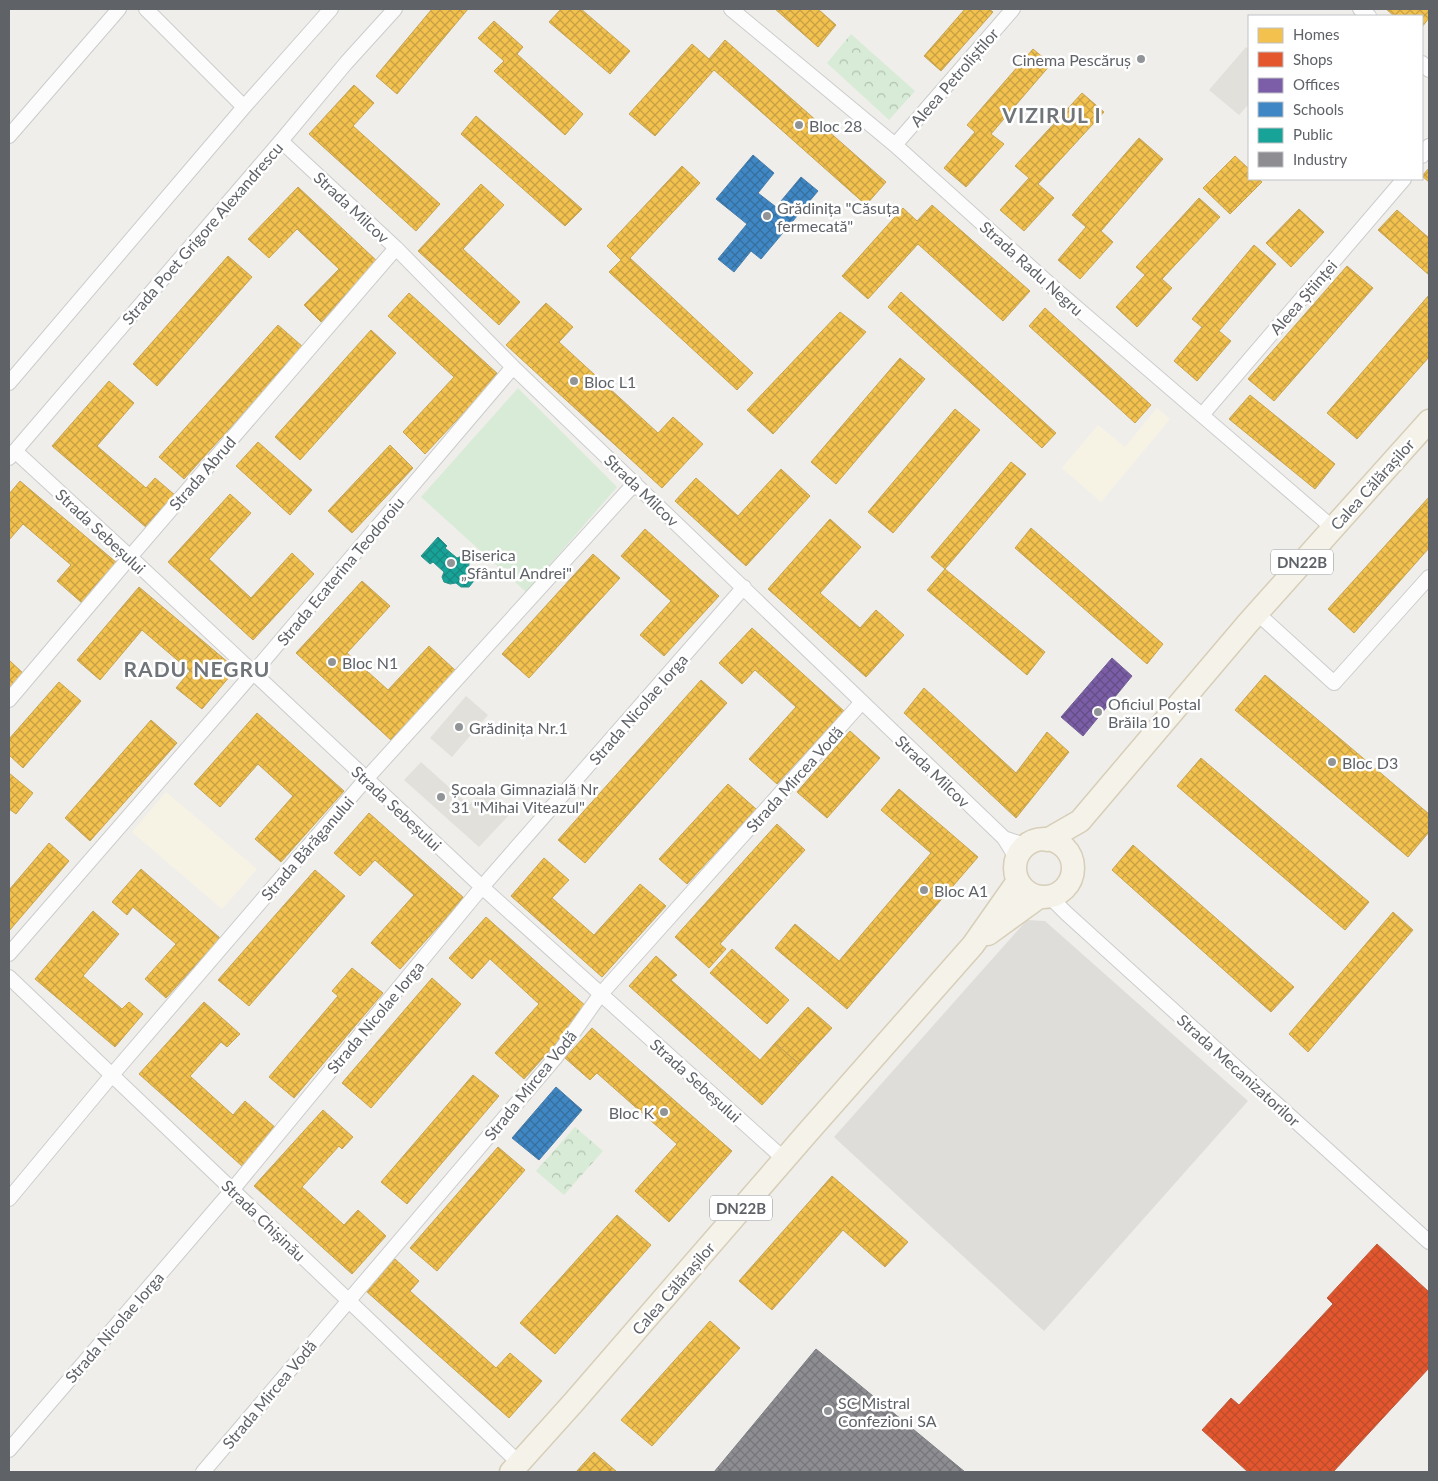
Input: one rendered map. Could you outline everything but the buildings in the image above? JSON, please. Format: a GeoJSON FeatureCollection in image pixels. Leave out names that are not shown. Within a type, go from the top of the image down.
{"type":"FeatureCollection","features":[{"type":"Feature","properties":{"kind":"main road","name":"Calea Călărașilor"},"geometry":{"type":"LineString","coordinates":[[515,1468],[973,945],[1027,856],[1080,821],[1257,613],[1429,420]]}},
{"type":"Feature","properties":{"kind":"main road","name":"Calea Călărașilor"},"geometry":{"type":"LineString","coordinates":[[1071,860],[1080,821]]}},
{"type":"Feature","properties":{"kind":"main road"},"geometry":{"type":"LineString","coordinates":[[1044,897],[1031,894],[1023,888],[1027,856],[1062,846],[1071,860]]}},
{"type":"Feature","properties":{"kind":"main road","name":"DN22B"},"geometry":{"type":"LineString","coordinates":[[1044,897],[1058,894],[1069,883],[1072,875],[1071,860]]}},
{"type":"Feature","properties":{"kind":"main road","name":"Calea Călărașilor"},"geometry":{"type":"LineString","coordinates":[[973,945],[1044,897]]}},
{"type":"Feature","properties":{"kind":"street"},"geometry":{"type":"LineString","coordinates":[[9,136],[119,9]]}},
{"type":"Feature","properties":{"kind":"street"},"geometry":{"type":"LineString","coordinates":[[146,9],[244,107]]}},
{"type":"Feature","properties":{"kind":"street"},"geometry":{"type":"LineString","coordinates":[[9,383],[244,107],[331,9]]}},
{"type":"Feature","properties":{"kind":"street","name":"Strada Poet Grigore Alexandrescu"},"geometry":{"type":"LineString","coordinates":[[12,454],[346,63],[395,9]]}},
{"type":"Feature","properties":{"kind":"street","name":"Strada Radu Negru"},"geometry":{"type":"LineString","coordinates":[[731,9],[894,144],[1055,289],[1333,528]]}},
{"type":"Feature","properties":{"kind":"street","name":"Aleea Petroliștilor"},"geometry":{"type":"LineString","coordinates":[[894,144],[1013,9]]}},
{"type":"Feature","properties":{"kind":"street","name":"Strada Milcov"},"geometry":{"type":"LineString","coordinates":[[281,141],[396,248],[513,368],[744,587],[1004,838],[1027,856]]}},
{"type":"Feature","properties":{"kind":"street","name":"Aleea Științei"},"geometry":{"type":"LineString","coordinates":[[1202,415],[1403,180]]}},
{"type":"Feature","properties":{"kind":"street","name":"Strada Abrud"},"geometry":{"type":"LineString","coordinates":[[9,700],[396,248]]}},
{"type":"Feature","properties":{"kind":"street","name":"Strada Ecaterina Teodoroiu"},"geometry":{"type":"LineString","coordinates":[[9,954],[254,672],[513,368]]}},
{"type":"Feature","properties":{"kind":"street","name":"Strada Sebeșului"},"geometry":{"type":"LineString","coordinates":[[12,454],[130,557],[482,887],[784,1159]]}},
{"type":"Feature","properties":{"kind":"street","name":"Strada Bărăganului"},"geometry":{"type":"LineString","coordinates":[[9,1200],[112,1075],[366,779],[635,484]]}},
{"type":"Feature","properties":{"kind":"street"},"geometry":{"type":"LineString","coordinates":[[1257,613],[1334,683],[1429,577]]}},
{"type":"Feature","properties":{"kind":"street","name":"Strada Nicolae Iorga"},"geometry":{"type":"LineString","coordinates":[[9,1450],[233,1189],[482,887],[744,587]]}},
{"type":"Feature","properties":{"kind":"street","name":"Strada Mircea Vodă"},"geometry":{"type":"LineString","coordinates":[[203,1472],[556,1057],[600,995],[862,702]]}},
{"type":"Feature","properties":{"kind":"street","name":"Strada Mecanizatorilor"},"geometry":{"type":"LineString","coordinates":[[1044,897],[1066,913],[1429,1242]]}},
{"type":"Feature","properties":{"kind":"street","name":"Strada Chișinău"},"geometry":{"type":"LineString","coordinates":[[9,977],[233,1189],[515,1468]]}},
{"type":"Feature","properties":{"kind":"shaded area"},"geometry":{"type":"Polygon","coordinates":[[[1246,47],[1248,48],[1248,105],[1239,115],[1209,90],[1246,47]]]}},
{"type":"Feature","properties":{"kind":"shaded area"},"geometry":{"type":"Polygon","coordinates":[[[1157,408],[1170,419],[1101,502],[1062,468],[1098,425],[1125,447],[1157,408]]]}},
{"type":"Feature","properties":{"kind":"shaded area","name":"Grădinița Nr.1"},"geometry":{"type":"Polygon","coordinates":[[[466,696],[488,715],[452,757],[430,738],[466,696]]]}},
{"type":"Feature","properties":{"kind":"shaded area","name":"Școala Gimnazială Nr 31 \"Mihai Viteazul\""},"geometry":{"type":"Polygon","coordinates":[[[421,762],[469,805],[484,789],[511,813],[479,847],[404,780],[421,762]]]}},
{"type":"Feature","properties":{"kind":"shaded area"},"geometry":{"type":"Polygon","coordinates":[[[166,792],[257,869],[222,909],[132,832],[166,792]]]}},
{"type":"Feature","properties":{"kind":"shaded area"},"geometry":{"type":"Polygon","coordinates":[[[1027,920],[1045,921],[1248,1101],[1044,1331],[834,1137],[1027,920]]]}},
{"type":"Feature","properties":{"kind":"green space"},"geometry":{"type":"Polygon","coordinates":[[[851,34],[915,91],[889,120],[827,63],[851,34]]]}},
{"type":"Feature","properties":{"kind":"green space"},"geometry":{"type":"Polygon","coordinates":[[[518,388],[617,487],[526,592],[421,497],[518,388]]]}},
{"type":"Feature","properties":{"kind":"green space"},"geometry":{"type":"Polygon","coordinates":[[[575,1127],[603,1151],[564,1195],[536,1171],[575,1127]]]}},
{"type":"Feature","properties":{"kind":"place","name":"Cinema Pescăruș"},"geometry":{"type":"Point","coordinates":[1141,59]}},
{"type":"Feature","properties":{"kind":"place","name":"Bloc 28"},"geometry":{"type":"Point","coordinates":[799,125]}},
{"type":"Feature","properties":{"kind":"place","name":"Grădinița \"Căsuța fermecată\""},"geometry":{"type":"Point","coordinates":[767,216]}},
{"type":"Feature","properties":{"kind":"place","name":"Bloc L1"},"geometry":{"type":"Point","coordinates":[574,381]}},
{"type":"Feature","properties":{"kind":"place","name":"Biserica „Sfântul Andrei\""},"geometry":{"type":"Point","coordinates":[451,563]}},
{"type":"Feature","properties":{"kind":"place","name":"Bloc N1"},"geometry":{"type":"Point","coordinates":[332,662]}},
{"type":"Feature","properties":{"kind":"place","name":"Oficiul Poștal Brăila 10"},"geometry":{"type":"Point","coordinates":[1098,712]}},
{"type":"Feature","properties":{"kind":"place","name":"Grădinița Nr.1"},"geometry":{"type":"Point","coordinates":[459,727]}},
{"type":"Feature","properties":{"kind":"place","name":"Bloc D3"},"geometry":{"type":"Point","coordinates":[1332,762]}},
{"type":"Feature","properties":{"kind":"place","name":"Școala Gimnazială Nr 31 \"Mihai Viteazul\""},"geometry":{"type":"Point","coordinates":[441,797]}},
{"type":"Feature","properties":{"kind":"place","name":"Bloc A1"},"geometry":{"type":"Point","coordinates":[924,890]}},
{"type":"Feature","properties":{"kind":"place","name":"Bloc K"},"geometry":{"type":"Point","coordinates":[664,1112]}},
{"type":"Feature","properties":{"kind":"place","name":"SC Mistral Confezioni SA"},"geometry":{"type":"Point","coordinates":[828,1411]}},
{"type":"Feature","properties":{"kind":"district","name":"VIZIRUL I"},"geometry":{"type":"Point","coordinates":[1052,114]}},
{"type":"Feature","properties":{"kind":"district","name":"RADU NEGRU"},"geometry":{"type":"Point","coordinates":[197,668]}}]}
